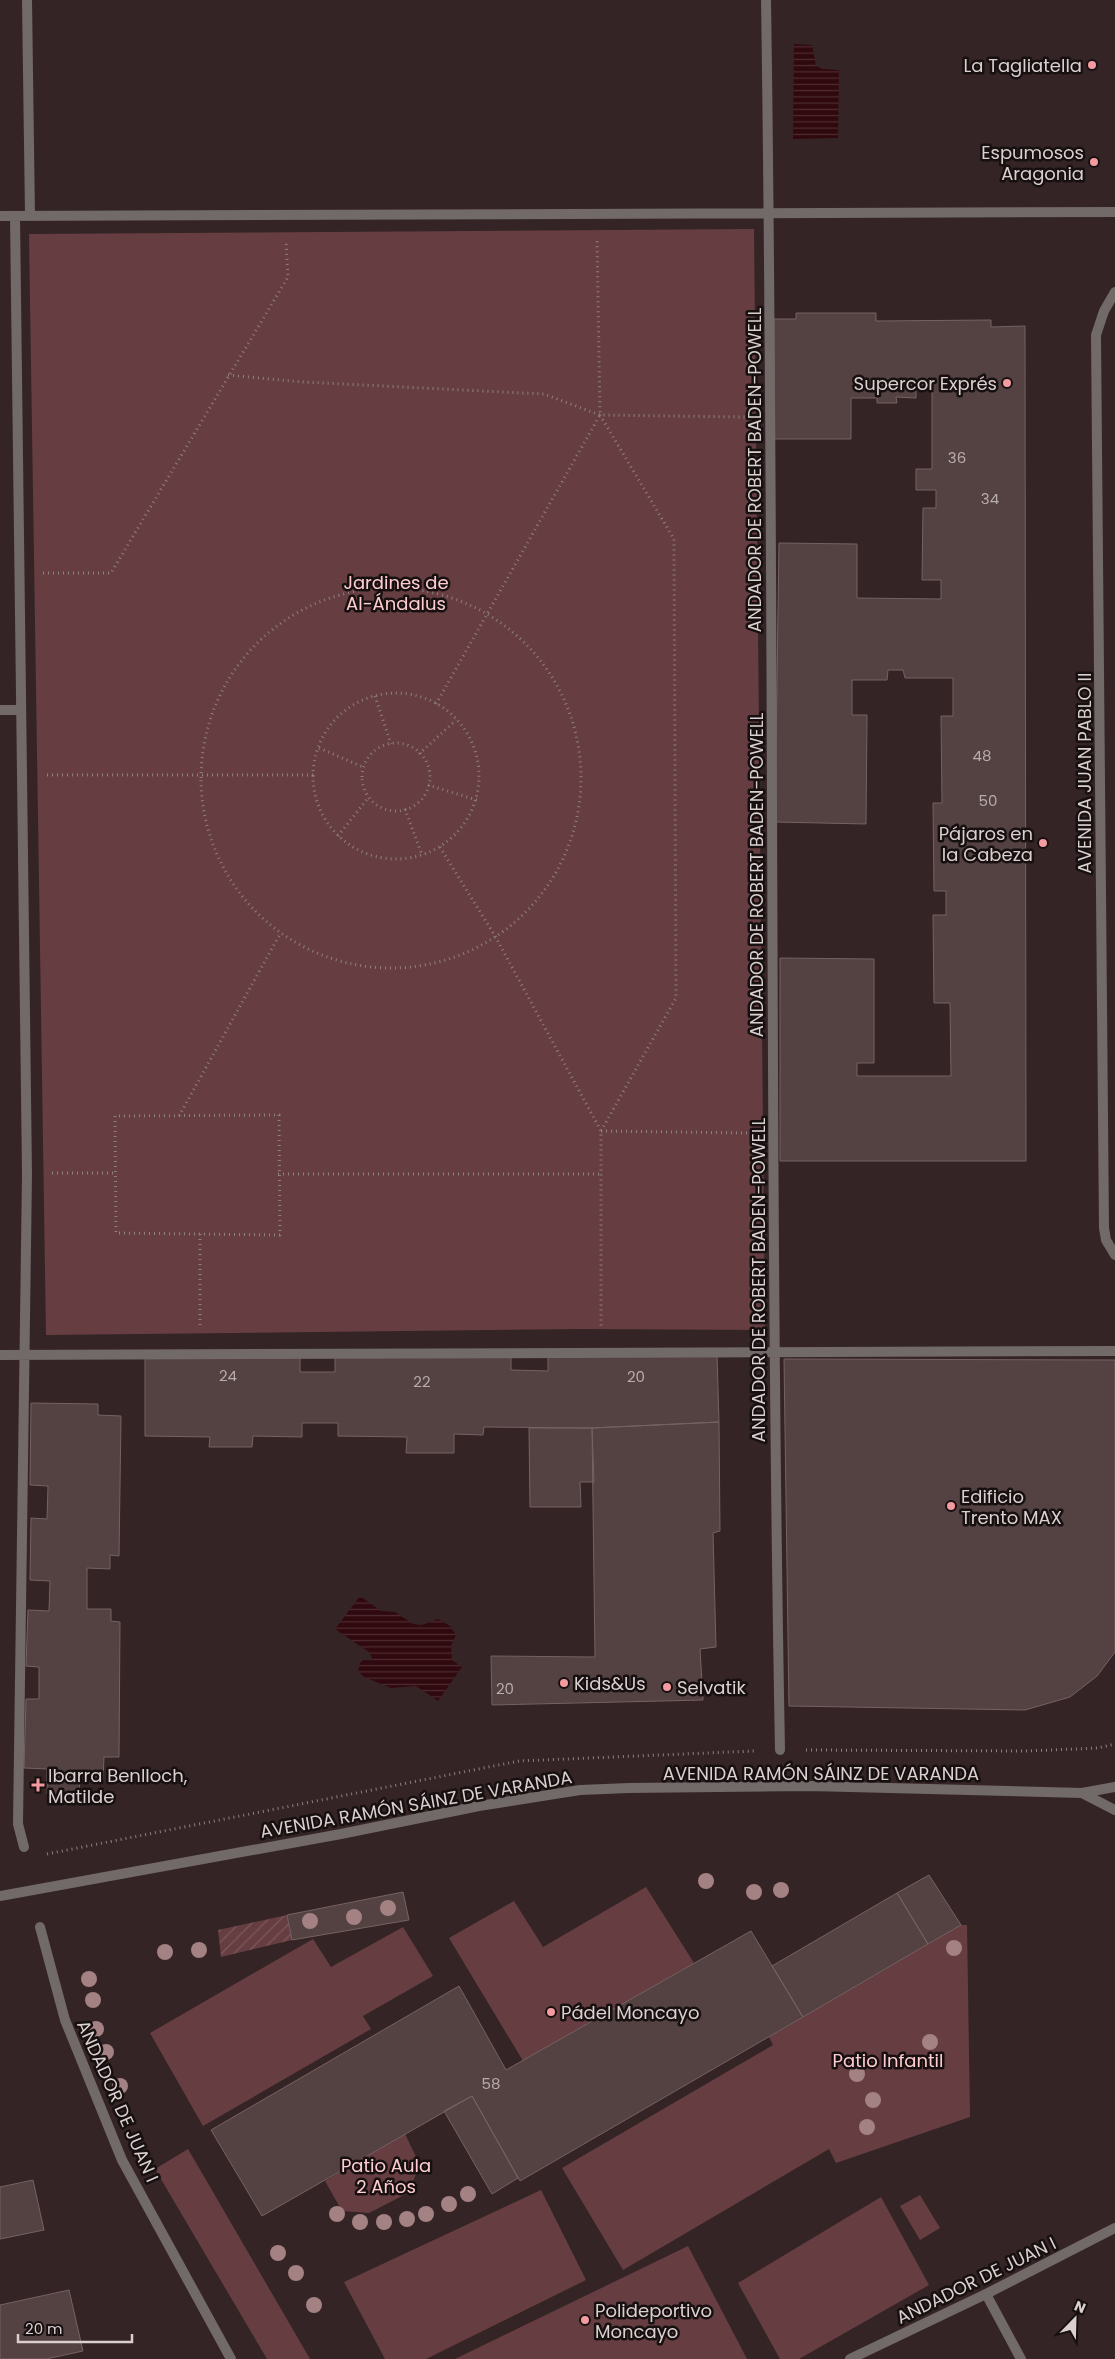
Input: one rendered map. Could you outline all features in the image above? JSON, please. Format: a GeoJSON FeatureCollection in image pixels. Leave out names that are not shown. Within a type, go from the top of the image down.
{"type":"FeatureCollection","features":[{"type":"Feature","properties":{"kind":"street"},"geometry":{"type":"LineString","coordinates":[[27,0],[30,216]]}},
{"type":"Feature","properties":{"kind":"street","name":"ANDADOR DE ROBERT BADEN-POWELL"},"geometry":{"type":"LineString","coordinates":[[766,0],[769,213],[775,1352],[780,1750]]}},
{"type":"Feature","properties":{"kind":"street"},"geometry":{"type":"LineString","coordinates":[[0,216],[1115,212]]}},
{"type":"Feature","properties":{"kind":"street"},"geometry":{"type":"LineString","coordinates":[[15,216],[27,1174],[26,1355],[18,1824],[24,1847]]}},
{"type":"Feature","properties":{"kind":"street","name":"AVENIDA JUAN PABLO II"},"geometry":{"type":"LineString","coordinates":[[1115,292],[1104,311],[1096,335],[1104,1228],[1106,1240],[1115,1255]]}},
{"type":"Feature","properties":{"kind":"street"},"geometry":{"type":"LineString","coordinates":[[0,710],[21,710]]}},
{"type":"Feature","properties":{"kind":"street"},"geometry":{"type":"LineString","coordinates":[[0,1355],[1115,1351]]}},
{"type":"Feature","properties":{"kind":"street","name":"AVENIDA RAMÓN SÁINZ DE VARANDA"},"geometry":{"type":"LineString","coordinates":[[0,1896],[342,1834],[488,1804],[580,1790],[810,1786],[1082,1793],[1115,1787]]}},
{"type":"Feature","properties":{"kind":"street","name":"AVENIDA RAMÓN SÁINZ DE VARANDA"},"geometry":{"type":"LineString","coordinates":[[1082,1793],[1115,1810]]}},
{"type":"Feature","properties":{"kind":"street","name":"ANDADOR DE JUAN I"},"geometry":{"type":"LineString","coordinates":[[40,1926],[65,2020],[122,2160],[231,2359]]}},
{"type":"Feature","properties":{"kind":"street","name":"ANDADOR DE JUAN I"},"geometry":{"type":"LineString","coordinates":[[850,2359],[986,2294],[1115,2228]]}},
{"type":"Feature","properties":{"kind":"street"},"geometry":{"type":"LineString","coordinates":[[986,2294],[1021,2359]]}},
{"type":"Feature","properties":{"kind":"path"},"geometry":{"type":"LineString","coordinates":[[597,214],[600,415],[674,540],[676,998],[601,1131]]}},
{"type":"Feature","properties":{"kind":"path"},"geometry":{"type":"LineString","coordinates":[[19,574],[111,573],[288,277],[285,215]]}},
{"type":"Feature","properties":{"kind":"path"},"geometry":{"type":"LineString","coordinates":[[228,375],[302,382],[544,394],[600,415],[756,417]]}},
{"type":"Feature","properties":{"kind":"path"},"geometry":{"type":"LineString","coordinates":[[436,704],[600,415]]}},
{"type":"Feature","properties":{"kind":"path"},"geometry":{"type":"LineString","coordinates":[[419,588],[478,607],[488,614],[528,644],[564,695],[582,754],[580,815],[559,873],[520,921],[465,955],[402,969],[338,962],[280,934],[234,888],[207,830],[201,776],[200,766],[214,703],[248,650],[299,610],[358,589],[419,588]]}},
{"type":"Feature","properties":{"kind":"path"},"geometry":{"type":"LineString","coordinates":[[404,694],[421,697],[444,708],[463,726],[475,749],[480,774],[477,800],[464,825],[440,847],[422,855],[388,859],[361,852],[338,836],[321,812],[313,785],[316,756],[327,730],[347,709],[375,696],[404,694]]}},
{"type":"Feature","properties":{"kind":"path"},"geometry":{"type":"LineString","coordinates":[[375,696],[391,744]]}},
{"type":"Feature","properties":{"kind":"path"},"geometry":{"type":"LineString","coordinates":[[419,754],[456,720]]}},
{"type":"Feature","properties":{"kind":"path"},"geometry":{"type":"LineString","coordinates":[[391,744],[406,745],[419,754],[428,769],[428,785],[420,801],[405,809],[388,810],[368,798],[364,788],[363,767],[375,750],[391,744]]}},
{"type":"Feature","properties":{"kind":"path"},"geometry":{"type":"LineString","coordinates":[[319,748],[363,767]]}},
{"type":"Feature","properties":{"kind":"path"},"geometry":{"type":"LineString","coordinates":[[22,775],[201,776],[314,774]]}},
{"type":"Feature","properties":{"kind":"path"},"geometry":{"type":"LineString","coordinates":[[428,785],[477,800]]}},
{"type":"Feature","properties":{"kind":"path"},"geometry":{"type":"LineString","coordinates":[[338,836],[368,798]]}},
{"type":"Feature","properties":{"kind":"path"},"geometry":{"type":"LineString","coordinates":[[405,809],[422,855]]}},
{"type":"Feature","properties":{"kind":"path"},"geometry":{"type":"LineString","coordinates":[[440,847],[495,936],[601,1131],[601,1353]]}},
{"type":"Feature","properties":{"kind":"path"},"geometry":{"type":"LineString","coordinates":[[179,1116],[280,934]]}},
{"type":"Feature","properties":{"kind":"path"},"geometry":{"type":"LineString","coordinates":[[279,1115],[280,1235],[116,1233],[116,1173],[115,1116],[279,1115]]}},
{"type":"Feature","properties":{"kind":"path"},"geometry":{"type":"LineString","coordinates":[[601,1131],[752,1133]]}},
{"type":"Feature","properties":{"kind":"path"},"geometry":{"type":"LineString","coordinates":[[27,1174],[116,1173]]}},
{"type":"Feature","properties":{"kind":"path"},"geometry":{"type":"LineString","coordinates":[[278,1174],[601,1174]]}},
{"type":"Feature","properties":{"kind":"path"},"geometry":{"type":"LineString","coordinates":[[200,1234],[200,1354]]}},
{"type":"Feature","properties":{"kind":"path"},"geometry":{"type":"LineString","coordinates":[[1082,1749],[1115,1744]]}},
{"type":"Feature","properties":{"kind":"green space","name":"Jardines de Al-Ándalus"},"geometry":{"type":"Polygon","coordinates":[[[754,229],[765,1330],[582,1329],[46,1335],[29,234],[754,229]]]}},
{"type":"Feature","properties":{"kind":"green space","name":"Pádel Moncayo"},"geometry":{"type":"Polygon","coordinates":[[[646,1887],[694,1963],[523,2061],[449,1938],[514,1901],[543,1947],[646,1887]]]}},
{"type":"Feature","properties":{"kind":"green space"},"geometry":{"type":"Polygon","coordinates":[[[287,1915],[292,1940],[221,1957],[218,1930],[287,1915]]]}},
{"type":"Feature","properties":{"kind":"green space","name":"Patio Infantil"},"geometry":{"type":"Polygon","coordinates":[[[961,1925],[967,1925],[970,2117],[836,2163],[829,2149],[623,2270],[562,2168],[773,2045],[769,2037],[961,1925]]]}},
{"type":"Feature","properties":{"kind":"green space"},"geometry":{"type":"Polygon","coordinates":[[[403,1927],[433,1976],[363,2016],[371,2029],[203,2126],[150,2033],[313,1939],[331,1967],[403,1927]]]}},
{"type":"Feature","properties":{"kind":"green space","name":"Patio Aula 2 Años"},"geometry":{"type":"Polygon","coordinates":[[[405,2134],[420,2165],[408,2193],[369,2213],[342,2211],[325,2181],[405,2134]]]}},
{"type":"Feature","properties":{"kind":"green space"},"geometry":{"type":"Polygon","coordinates":[[[188,2149],[310,2359],[267,2359],[155,2169],[188,2149]]]}},
{"type":"Feature","properties":{"kind":"green space"},"geometry":{"type":"Polygon","coordinates":[[[541,2190],[586,2280],[426,2359],[385,2359],[344,2282],[541,2190]]]}},
{"type":"Feature","properties":{"kind":"green space"},"geometry":{"type":"Polygon","coordinates":[[[920,2195],[940,2228],[920,2240],[900,2206],[920,2195]]]}},
{"type":"Feature","properties":{"kind":"green space"},"geometry":{"type":"Polygon","coordinates":[[[881,2197],[929,2285],[799,2359],[780,2359],[738,2283],[881,2197]]]}},
{"type":"Feature","properties":{"kind":"green space"},"geometry":{"type":"Polygon","coordinates":[[[688,2246],[747,2359],[455,2359],[688,2246]]]}},
{"type":"Feature","properties":{"kind":"shaded area"},"geometry":{"type":"Polygon","coordinates":[[[794,44],[812,45],[816,66],[823,69],[839,70],[838,138],[793,139],[794,44]]]}},
{"type":"Feature","properties":{"kind":"shaded area"},"geometry":{"type":"Polygon","coordinates":[[[360,1596],[381,1611],[395,1612],[413,1624],[422,1625],[438,1619],[450,1626],[456,1635],[451,1645],[452,1660],[462,1667],[438,1701],[416,1686],[391,1688],[364,1677],[358,1671],[363,1660],[373,1660],[369,1652],[335,1629],[360,1596]]]}},
{"type":"Feature","properties":{"kind":"building"},"geometry":{"type":"Polygon","coordinates":[[[796,313],[876,313],[876,321],[991,320],[991,327],[1025,326],[1026,1161],[780,1161],[780,958],[874,959],[874,1063],[857,1063],[857,1076],[951,1076],[950,1003],[934,1003],[933,915],[946,915],[946,891],[934,891],[933,803],[942,803],[941,716],[953,716],[953,678],[905,678],[903,670],[888,670],[887,680],[852,680],[852,715],[867,715],[866,824],[775,822],[779,543],[857,544],[857,598],[941,599],[941,580],[922,580],[923,508],[936,508],[936,490],[916,490],[916,469],[932,469],[932,391],[916,390],[916,398],[896,397],[897,403],[877,403],[877,398],[851,398],[851,439],[774,439],[774,319],[796,319],[796,313]]]}},
{"type":"Feature","properties":{"kind":"building"},"geometry":{"type":"Polygon","coordinates":[[[717,1354],[719,1422],[592,1428],[484,1427],[483,1435],[454,1434],[454,1453],[406,1453],[407,1437],[338,1436],[338,1423],[302,1423],[302,1437],[253,1436],[252,1447],[209,1447],[210,1437],[145,1436],[145,1356],[300,1357],[300,1372],[335,1372],[335,1356],[511,1357],[511,1370],[548,1371],[548,1355],[717,1354]]]}},
{"type":"Feature","properties":{"kind":"building","name":"Edificio Trento MAX"},"geometry":{"type":"Polygon","coordinates":[[[784,1359],[1115,1360],[1115,1652],[1097,1676],[1070,1697],[1025,1710],[789,1706],[784,1359]]]}},
{"type":"Feature","properties":{"kind":"building"},"geometry":{"type":"Polygon","coordinates":[[[31,1403],[98,1404],[98,1415],[121,1416],[119,1556],[110,1555],[110,1569],[87,1568],[87,1609],[111,1609],[111,1621],[120,1622],[119,1757],[104,1757],[103,1780],[80,1779],[79,1794],[47,1794],[47,1769],[24,1768],[26,1699],[39,1699],[39,1667],[26,1666],[28,1610],[49,1611],[50,1581],[30,1580],[31,1518],[47,1519],[48,1486],[30,1485],[31,1403]]]}},
{"type":"Feature","properties":{"kind":"building"},"geometry":{"type":"Polygon","coordinates":[[[719,1422],[720,1531],[713,1533],[716,1647],[700,1649],[703,1700],[492,1705],[491,1656],[595,1657],[592,1428],[719,1422]]]}},
{"type":"Feature","properties":{"kind":"building"},"geometry":{"type":"Polygon","coordinates":[[[529,1428],[592,1428],[594,1482],[580,1482],[581,1507],[530,1507],[529,1428]]]}},
{"type":"Feature","properties":{"kind":"building"},"geometry":{"type":"Polygon","coordinates":[[[929,1875],[961,1925],[928,1944],[897,1893],[929,1875]]]}},
{"type":"Feature","properties":{"kind":"building"},"geometry":{"type":"Polygon","coordinates":[[[403,1892],[409,1920],[292,1940],[287,1915],[403,1892]]]}},
{"type":"Feature","properties":{"kind":"building"},"geometry":{"type":"Polygon","coordinates":[[[897,1893],[928,1944],[803,2017],[772,1966],[897,1893]]]}},
{"type":"Feature","properties":{"kind":"building"},"geometry":{"type":"Polygon","coordinates":[[[751,1931],[803,2017],[520,2181],[472,2096],[262,2216],[211,2130],[459,1986],[506,2070],[751,1931]]]}},
{"type":"Feature","properties":{"kind":"building"},"geometry":{"type":"Polygon","coordinates":[[[472,2096],[518,2178],[492,2194],[444,2111],[472,2096]]]}},
{"type":"Feature","properties":{"kind":"building"},"geometry":{"type":"Polygon","coordinates":[[[33,2180],[44,2230],[0,2239],[0,2187],[33,2180]]]}},
{"type":"Feature","properties":{"kind":"building"},"geometry":{"type":"Polygon","coordinates":[[[69,2290],[83,2351],[46,2359],[0,2359],[0,2305],[69,2290]]]}},
{"type":"Feature","properties":{"kind":"place","name":"La Tagliatella"},"geometry":{"type":"Point","coordinates":[1092,65]}},
{"type":"Feature","properties":{"kind":"place","name":"Espumosos Aragonia"},"geometry":{"type":"Point","coordinates":[1094,162]}},
{"type":"Feature","properties":{"kind":"place","name":"Supercor Exprés"},"geometry":{"type":"Point","coordinates":[1007,383]}},
{"type":"Feature","properties":{"kind":"place","name":"Pájaros en la Cabeza"},"geometry":{"type":"Point","coordinates":[1043,843]}},
{"type":"Feature","properties":{"kind":"place","name":"Edificio Trento MAX"},"geometry":{"type":"Point","coordinates":[951,1506]}},
{"type":"Feature","properties":{"kind":"place","name":"Kids&Us"},"geometry":{"type":"Point","coordinates":[564,1683]}},
{"type":"Feature","properties":{"kind":"place","name":"Selvatik"},"geometry":{"type":"Point","coordinates":[667,1687]}},
{"type":"Feature","properties":{"kind":"place","name":"Ibarra Benlloch, Matilde"},"geometry":{"type":"Point","coordinates":[38,1785]}},
{"type":"Feature","properties":{"kind":"place","name":"Pádel Moncayo"},"geometry":{"type":"Point","coordinates":[551,2012]}},
{"type":"Feature","properties":{"kind":"place","name":"Polideportivo Moncayo"},"geometry":{"type":"Point","coordinates":[585,2320]}}]}
